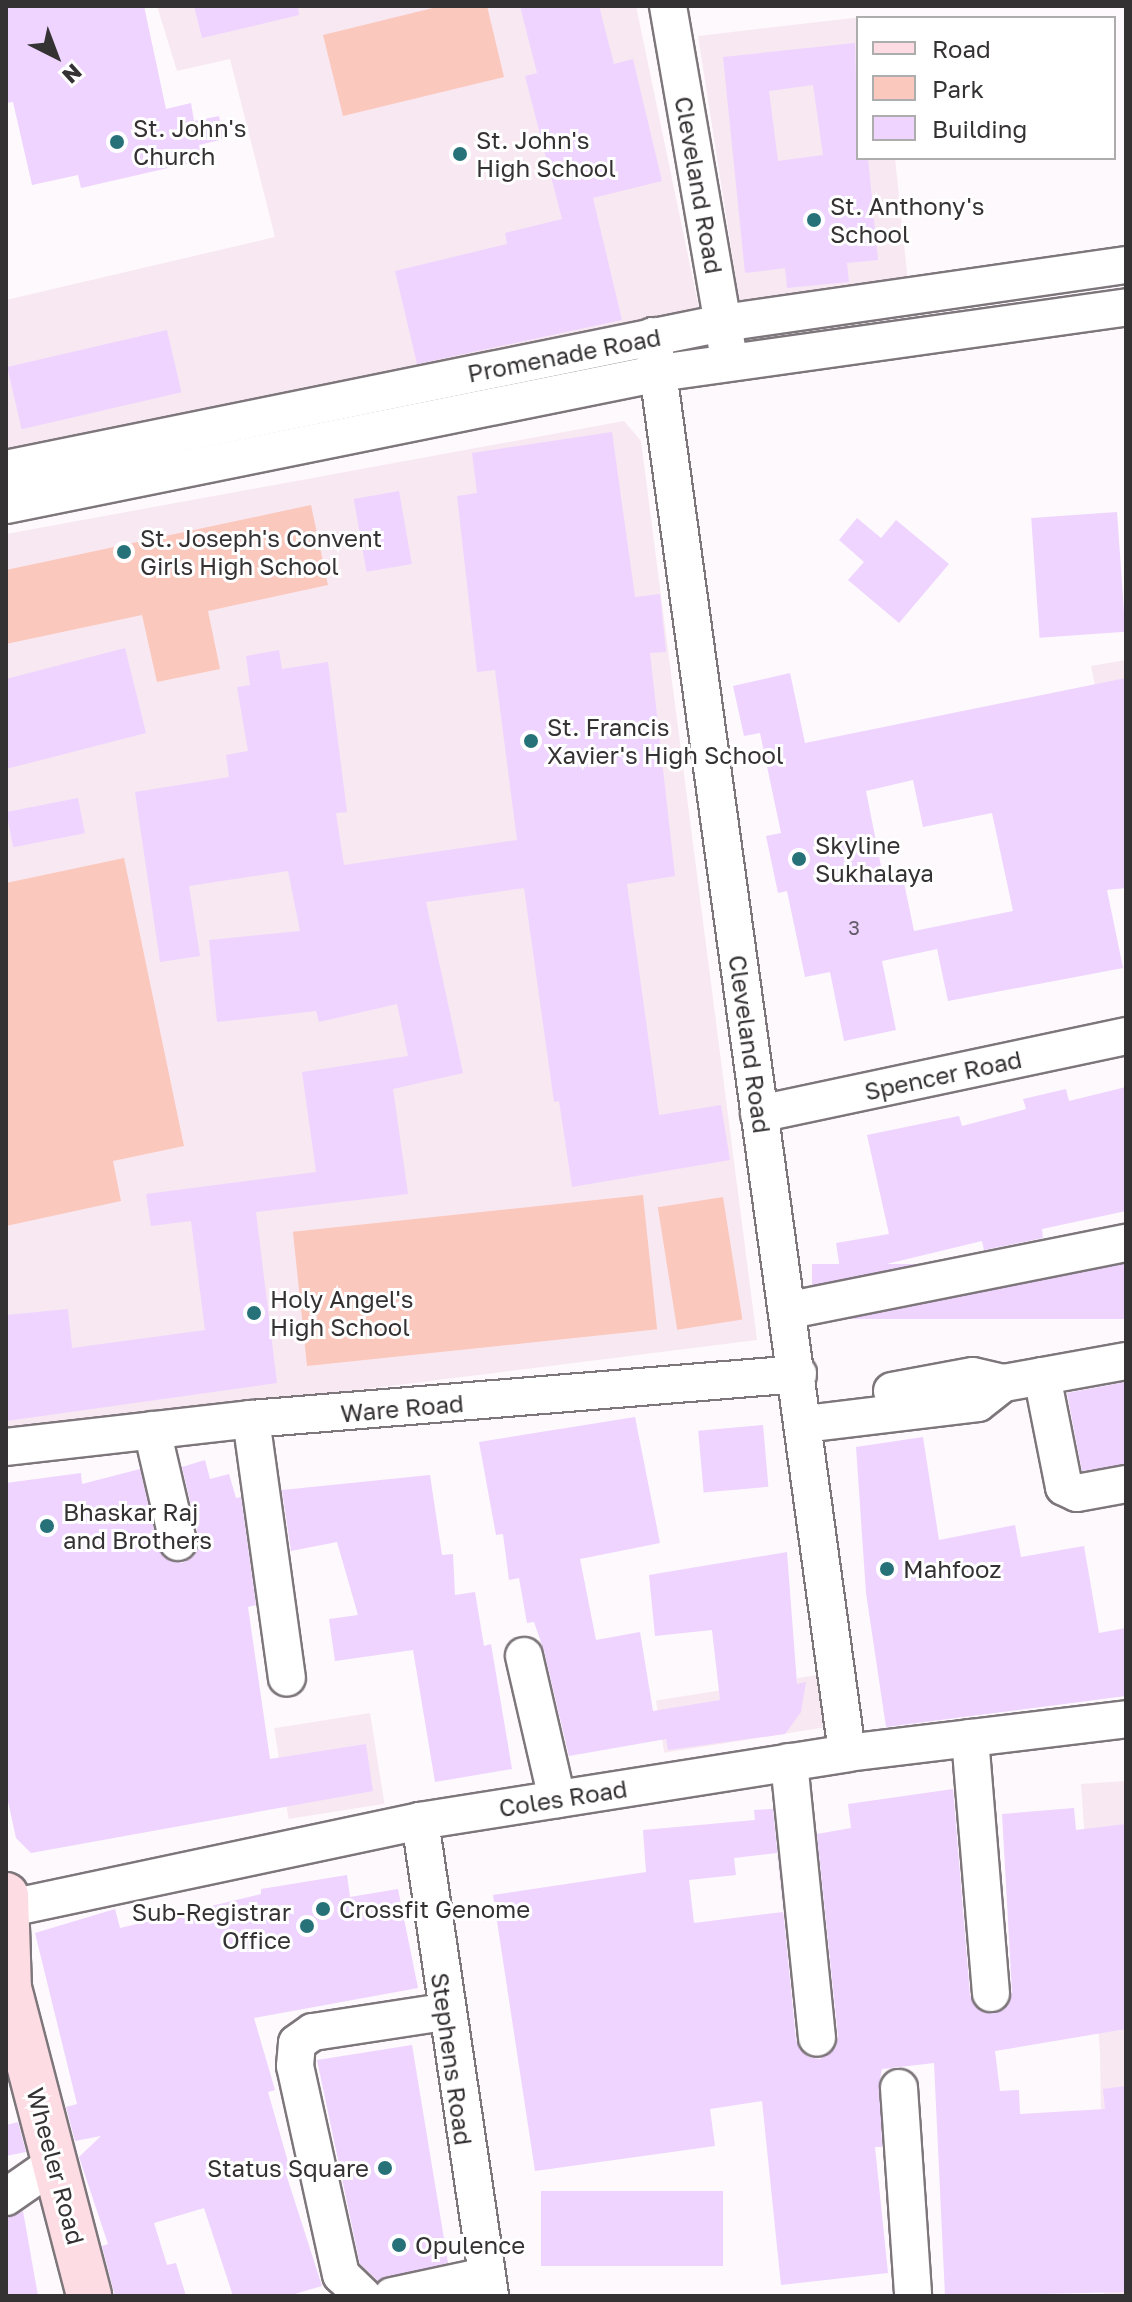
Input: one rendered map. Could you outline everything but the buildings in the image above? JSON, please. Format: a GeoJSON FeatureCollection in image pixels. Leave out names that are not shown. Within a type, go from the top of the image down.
{"type":"FeatureCollection","features":[{"type":"Feature","properties":{"kind":"main road","name":"Wheeler Road"},"geometry":{"type":"LineString","coordinates":[[7,1904],[9,1988],[32,2178]]}},
{"type":"Feature","properties":{"kind":"main road","name":"Wheeler Road"},"geometry":{"type":"LineString","coordinates":[[6,2059],[32,2178],[77,2294]]}},
{"type":"Feature","properties":{"kind":"street","name":"Cleveland Road"},"geometry":{"type":"LineString","coordinates":[[668,6],[730,365]]}},
{"type":"Feature","properties":{"kind":"street","name":"Promenade Road"},"geometry":{"type":"LineString","coordinates":[[6,469],[723,323],[1126,265]]}},
{"type":"Feature","properties":{"kind":"street","name":"Promenade Road"},"geometry":{"type":"LineString","coordinates":[[6,505],[659,373],[1126,307]]}},
{"type":"Feature","properties":{"kind":"street","name":"Cleveland Road"},"geometry":{"type":"LineString","coordinates":[[653,336],[759,1114],[790,1310],[847,1753]]}},
{"type":"Feature","properties":{"kind":"street","name":"Spencer Road"},"geometry":{"type":"LineString","coordinates":[[759,1114],[1126,1036]]}},
{"type":"Feature","properties":{"kind":"street"},"geometry":{"type":"LineString","coordinates":[[790,1310],[1126,1243]]}},
{"type":"Feature","properties":{"kind":"street","name":"Ware Road"},"geometry":{"type":"LineString","coordinates":[[6,1447],[251,1419],[802,1402],[973,1376],[1004,1383],[1126,1361]]}},
{"type":"Feature","properties":{"kind":"street"},"geometry":{"type":"LineString","coordinates":[[1042,1376],[1064,1487],[1077,1493],[1126,1484]]}},
{"type":"Feature","properties":{"kind":"street"},"geometry":{"type":"LineString","coordinates":[[251,1419],[287,1678]]}},
{"type":"Feature","properties":{"kind":"street"},"geometry":{"type":"LineString","coordinates":[[152,1430],[178,1542]]}},
{"type":"Feature","properties":{"kind":"street"},"geometry":{"type":"LineString","coordinates":[[524,1656],[557,1799]]}},
{"type":"Feature","properties":{"kind":"street","name":"Coles Road"},"geometry":{"type":"LineString","coordinates":[[7,1904],[420,1821],[847,1753],[1126,1719]]}},
{"type":"Feature","properties":{"kind":"street"},"geometry":{"type":"LineString","coordinates":[[970,1738],[991,1993]]}},
{"type":"Feature","properties":{"kind":"street"},"geometry":{"type":"LineString","coordinates":[[789,1762],[817,2038]]}},
{"type":"Feature","properties":{"kind":"street","name":"Stephens Road"},"geometry":{"type":"LineString","coordinates":[[420,1821],[444,2012],[487,2286]]}},
{"type":"Feature","properties":{"kind":"street"},"geometry":{"type":"LineString","coordinates":[[363,2296],[341,2275],[295,2066],[297,2043],[313,2032],[444,2012]]}},
{"type":"Feature","properties":{"kind":"street"},"geometry":{"type":"LineString","coordinates":[[899,2088],[913,2296]]}},
{"type":"Feature","properties":{"kind":"street"},"geometry":{"type":"LineString","coordinates":[[392,2296],[487,2286]]}},
{"type":"Feature","properties":{"kind":"shaded area","name":"St. John's High School"},"geometry":{"type":"Polygon","coordinates":[[[157,6],[636,6],[701,318],[6,455],[6,300],[275,237],[230,59],[177,71],[157,6]]]}},
{"type":"Feature","properties":{"kind":"shaded area","name":"St. Anthony's School"},"geometry":{"type":"Polygon","coordinates":[[[856,18],[856,160],[895,160],[908,282],[740,304],[698,36],[856,18]]]}},
{"type":"Feature","properties":{"kind":"shaded area"},"geometry":{"type":"Polygon","coordinates":[[[624,421],[641,441],[757,1340],[6,1434],[6,534],[624,421]]]}},
{"type":"Feature","properties":{"kind":"shaded area"},"geometry":{"type":"Polygon","coordinates":[[[1126,660],[1126,839],[1091,666],[1126,660]]]}},
{"type":"Feature","properties":{"kind":"shaded area"},"geometry":{"type":"Polygon","coordinates":[[[817,1675],[825,1727],[664,1753],[656,1700],[817,1675]]]}},
{"type":"Feature","properties":{"kind":"shaded area"},"geometry":{"type":"Polygon","coordinates":[[[370,1713],[384,1804],[289,1819],[274,1728],[370,1713]]]}},
{"type":"Feature","properties":{"kind":"shaded area"},"geometry":{"type":"Polygon","coordinates":[[[1126,1781],[1126,2296],[1104,2296],[1100,2054],[1081,1784],[1126,1781]]]}},
{"type":"Feature","properties":{"kind":"green space"},"geometry":{"type":"Polygon","coordinates":[[[441,6],[487,6],[504,77],[343,116],[323,35],[441,6]]]}},
{"type":"Feature","properties":{"kind":"green space"},"geometry":{"type":"Polygon","coordinates":[[[311,505],[328,585],[208,611],[220,669],[157,682],[142,615],[6,644],[6,570],[311,505]]]}},
{"type":"Feature","properties":{"kind":"green space"},"geometry":{"type":"Polygon","coordinates":[[[124,858],[184,1146],[113,1161],[121,1201],[6,1226],[6,883],[124,858]]]}},
{"type":"Feature","properties":{"kind":"green space"},"geometry":{"type":"Polygon","coordinates":[[[643,1195],[657,1329],[307,1366],[293,1232],[643,1195]]]}},
{"type":"Feature","properties":{"kind":"green space"},"geometry":{"type":"Polygon","coordinates":[[[723,1197],[742,1319],[677,1330],[658,1207],[723,1197]]]}},
{"type":"Feature","properties":{"kind":"place","name":"St. John's Church"},"geometry":{"type":"Point","coordinates":[117,142]}},
{"type":"Feature","properties":{"kind":"place","name":"St. John's High School"},"geometry":{"type":"Point","coordinates":[460,154]}},
{"type":"Feature","properties":{"kind":"place","name":"St. Anthony's School"},"geometry":{"type":"Point","coordinates":[814,220]}},
{"type":"Feature","properties":{"kind":"place","name":"St. Joseph's Convent Girls High School"},"geometry":{"type":"Point","coordinates":[124,552]}},
{"type":"Feature","properties":{"kind":"place","name":"St. Francis Xavier's High School"},"geometry":{"type":"Point","coordinates":[531,741]}},
{"type":"Feature","properties":{"kind":"place","name":"Skyline Sukhalaya"},"geometry":{"type":"Point","coordinates":[799,859]}},
{"type":"Feature","properties":{"kind":"place","name":"Holy Angel's High School"},"geometry":{"type":"Point","coordinates":[254,1313]}},
{"type":"Feature","properties":{"kind":"place","name":"Bhaskar Raj and Brothers"},"geometry":{"type":"Point","coordinates":[47,1526]}},
{"type":"Feature","properties":{"kind":"place","name":"Mahfooz"},"geometry":{"type":"Point","coordinates":[887,1569]}},
{"type":"Feature","properties":{"kind":"place","name":"Crossfit Genome"},"geometry":{"type":"Point","coordinates":[323,1909]}},
{"type":"Feature","properties":{"kind":"place","name":"Sub-Registrar Office"},"geometry":{"type":"Point","coordinates":[307,1926]}},
{"type":"Feature","properties":{"kind":"place","name":"Status Square"},"geometry":{"type":"Point","coordinates":[385,2168]}},
{"type":"Feature","properties":{"kind":"place","name":"Opulence"},"geometry":{"type":"Point","coordinates":[399,2245]}}]}
